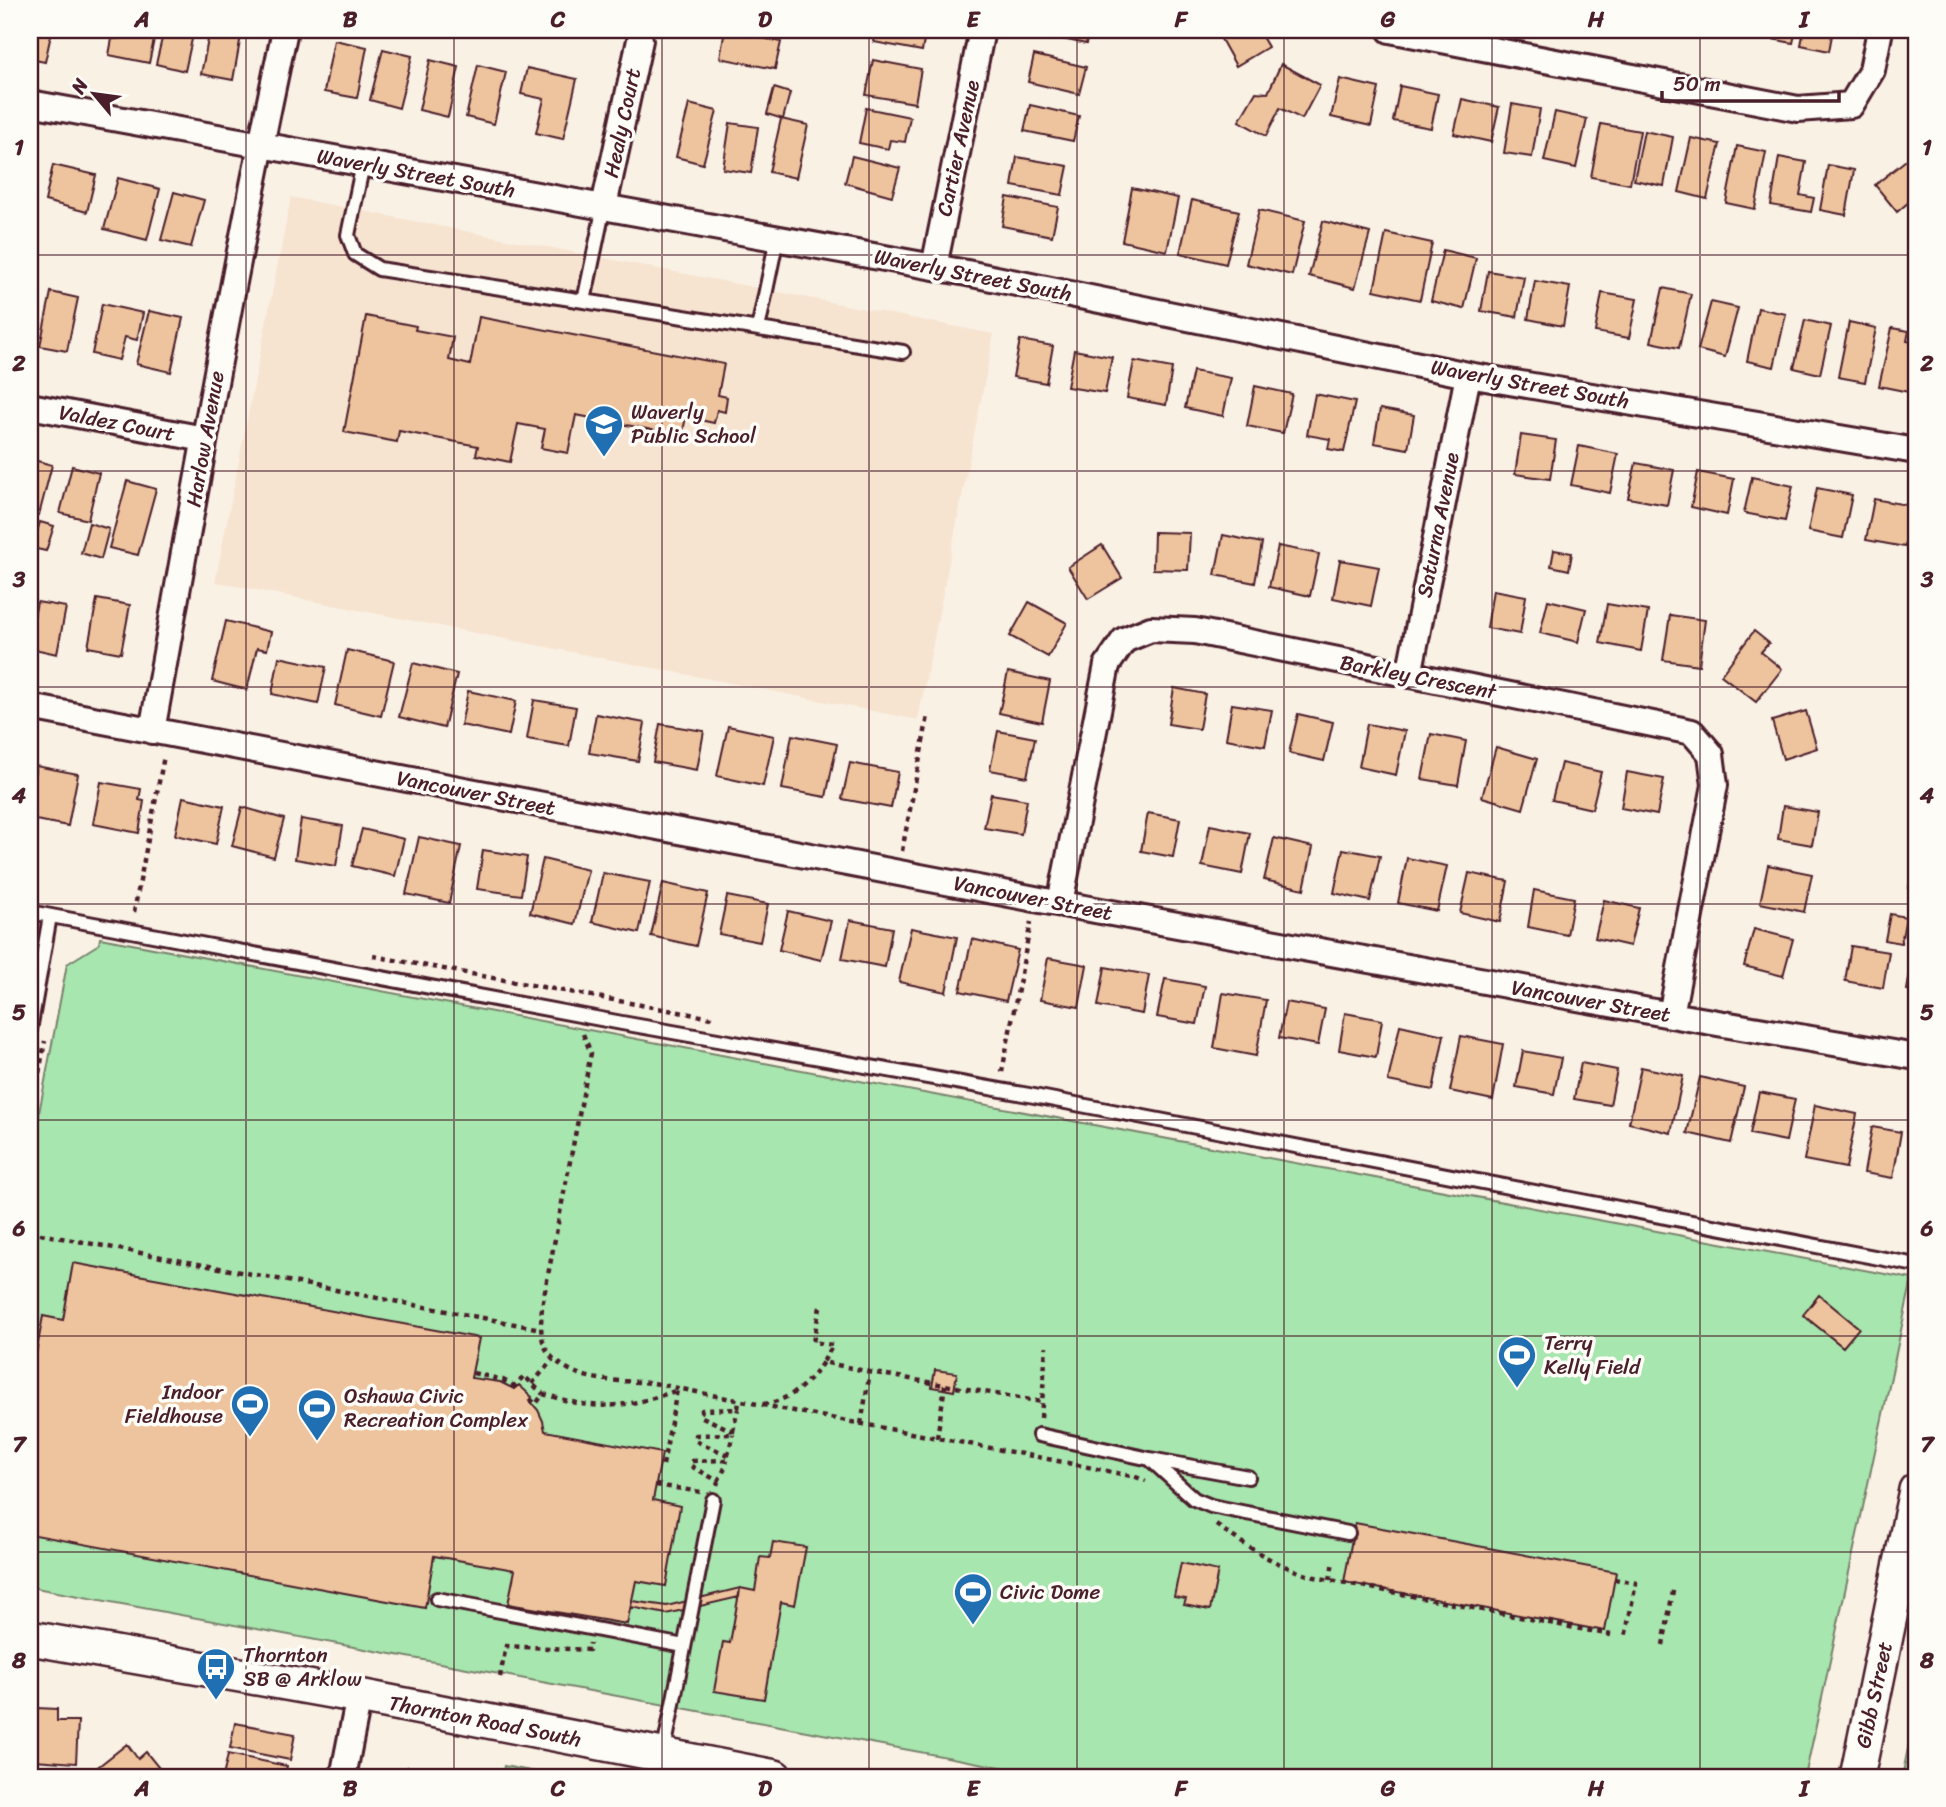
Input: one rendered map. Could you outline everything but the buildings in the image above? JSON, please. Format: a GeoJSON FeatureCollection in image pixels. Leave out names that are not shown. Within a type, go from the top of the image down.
{"type":"FeatureCollection","features":[{"type":"Feature","properties":{"kind":"main road","name":"Gibb Street"},"geometry":{"type":"LineString","coordinates":[[1857,1777],[1916,1490]]}},
{"type":"Feature","properties":{"kind":"main road","name":"Thornton Road South"},"geometry":{"type":"LineString","coordinates":[[30,1638],[359,1696],[775,1777]]}},
{"type":"Feature","properties":{"kind":"street","name":"Harlow Avenue"},"geometry":{"type":"LineString","coordinates":[[160,733],[204,439],[285,30]]}},
{"type":"Feature","properties":{"kind":"street","name":"Cartier Avenue"},"geometry":{"type":"LineString","coordinates":[[934,267],[982,30]]}},
{"type":"Feature","properties":{"kind":"street"},"geometry":{"type":"LineString","coordinates":[[1390,30],[1798,109],[1851,105],[1872,71],[1880,30]]}},
{"type":"Feature","properties":{"kind":"street","name":"Healy Court"},"geometry":{"type":"LineString","coordinates":[[604,206],[640,40]]}},
{"type":"Feature","properties":{"kind":"street","name":"Waverly Street South"},"geometry":{"type":"LineString","coordinates":[[30,103],[934,267],[1468,375],[1916,451]]}},
{"type":"Feature","properties":{"kind":"street","name":"Saturna Avenue"},"geometry":{"type":"LineString","coordinates":[[1409,675],[1468,375]]}},
{"type":"Feature","properties":{"kind":"street","name":"Valdez Court"},"geometry":{"type":"LineString","coordinates":[[30,406],[204,439]]}},
{"type":"Feature","properties":{"kind":"street","name":"Barkley Crescent"},"geometry":{"type":"LineString","coordinates":[[1060,904],[1107,665],[1124,640],[1151,629],[1195,631],[1692,732],[1712,754],[1716,785],[1671,1015]]}},
{"type":"Feature","properties":{"kind":"street","name":"Vancouver Street"},"geometry":{"type":"LineString","coordinates":[[30,707],[1060,904],[1671,1015],[1916,1056]]}},
{"type":"Feature","properties":{"kind":"street"},"geometry":{"type":"LineString","coordinates":[[343,1777],[359,1696]]}},
{"type":"Feature","properties":{"kind":"lane"},"geometry":{"type":"LineString","coordinates":[[363,164],[348,234],[355,254],[379,269],[903,352]]}},
{"type":"Feature","properties":{"kind":"lane"},"geometry":{"type":"LineString","coordinates":[[584,301],[604,206]]}},
{"type":"Feature","properties":{"kind":"lane"},"geometry":{"type":"LineString","coordinates":[[758,329],[777,238]]}},
{"type":"Feature","properties":{"kind":"lane"},"geometry":{"type":"LineString","coordinates":[[30,912],[578,1015],[1040,1097],[1916,1265]]}},
{"type":"Feature","properties":{"kind":"lane"},"geometry":{"type":"LineString","coordinates":[[30,1030],[50,916]]}},
{"type":"Feature","properties":{"kind":"lane"},"geometry":{"type":"LineString","coordinates":[[1039,1435],[1248,1477]]}},
{"type":"Feature","properties":{"kind":"lane"},"geometry":{"type":"LineString","coordinates":[[1150,1459],[1178,1487],[1194,1499],[1211,1506],[1348,1533]]}},
{"type":"Feature","properties":{"kind":"lane"},"geometry":{"type":"LineString","coordinates":[[663,1755],[713,1500]]}},
{"type":"Feature","properties":{"kind":"lane"},"geometry":{"type":"LineString","coordinates":[[437,1599],[684,1646]]}},
{"type":"Feature","properties":{"kind":"path"},"geometry":{"type":"LineString","coordinates":[[898,873],[928,716]]}},
{"type":"Feature","properties":{"kind":"path"},"geometry":{"type":"LineString","coordinates":[[134,912],[160,733]]}},
{"type":"Feature","properties":{"kind":"path"},"geometry":{"type":"LineString","coordinates":[[1002,1073],[1035,899]]}},
{"type":"Feature","properties":{"kind":"path"},"geometry":{"type":"LineString","coordinates":[[582,994],[576,1025],[586,1038],[591,1053],[542,1306],[540,1337],[554,1359],[588,1378],[654,1384],[1124,1474],[1157,1486]]}},
{"type":"Feature","properties":{"kind":"path"},"geometry":{"type":"LineString","coordinates":[[30,1232],[541,1329]]}},
{"type":"Feature","properties":{"kind":"path"},"geometry":{"type":"LineString","coordinates":[[759,1404],[775,1402],[793,1394],[812,1378],[823,1362],[832,1345],[813,1342],[820,1307]]}},
{"type":"Feature","properties":{"kind":"path"},"geometry":{"type":"LineString","coordinates":[[1039,1435],[1046,1346]]}},
{"type":"Feature","properties":{"kind":"path"},"geometry":{"type":"LineString","coordinates":[[532,1384],[554,1359]]}},
{"type":"Feature","properties":{"kind":"path"},"geometry":{"type":"LineString","coordinates":[[823,1362],[1042,1402]]}},
{"type":"Feature","properties":{"kind":"path"},"geometry":{"type":"LineString","coordinates":[[861,1424],[870,1372]]}},
{"type":"Feature","properties":{"kind":"path"},"geometry":{"type":"LineString","coordinates":[[473,1373],[503,1380],[515,1387],[524,1376],[543,1394],[592,1406],[626,1404],[656,1398],[677,1389]]}},
{"type":"Feature","properties":{"kind":"path"},"geometry":{"type":"LineString","coordinates":[[937,1438],[945,1385]]}},
{"type":"Feature","properties":{"kind":"path"},"geometry":{"type":"LineString","coordinates":[[663,1465],[677,1389]]}},
{"type":"Feature","properties":{"kind":"path"},"geometry":{"type":"LineString","coordinates":[[530,1399],[536,1404],[543,1394]]}},
{"type":"Feature","properties":{"kind":"path"},"geometry":{"type":"LineString","coordinates":[[713,1500],[728,1457],[739,1401]]}},
{"type":"Feature","properties":{"kind":"path"},"geometry":{"type":"LineString","coordinates":[[733,1432],[700,1416],[702,1410],[738,1409]]}},
{"type":"Feature","properties":{"kind":"path"},"geometry":{"type":"LineString","coordinates":[[728,1457],[696,1441],[696,1435],[733,1432]]}},
{"type":"Feature","properties":{"kind":"path"},"geometry":{"type":"LineString","coordinates":[[718,1481],[691,1466],[692,1461],[728,1457]]}},
{"type":"Feature","properties":{"kind":"path"},"geometry":{"type":"LineString","coordinates":[[656,1485],[702,1492]]}},
{"type":"Feature","properties":{"kind":"path"},"geometry":{"type":"LineString","coordinates":[[1209,1521],[1262,1556],[1310,1576],[1611,1635]]}},
{"type":"Feature","properties":{"kind":"path"},"geometry":{"type":"LineString","coordinates":[[1329,1580],[1334,1561]]}},
{"type":"Feature","properties":{"kind":"path"},"geometry":{"type":"LineString","coordinates":[[1615,1579],[1636,1583],[1625,1638]]}},
{"type":"Feature","properties":{"kind":"path"},"geometry":{"type":"LineString","coordinates":[[1663,1645],[1674,1586]]}},
{"type":"Feature","properties":{"kind":"path"},"geometry":{"type":"LineString","coordinates":[[500,1677],[506,1646],[589,1650],[591,1642],[578,1639]]}},
{"type":"Feature","properties":{"kind":"shaded area","name":"Waverly Public School"},"geometry":{"type":"Polygon","coordinates":[[[291,197],[994,334],[918,720],[215,582],[291,197]]]}},
{"type":"Feature","properties":{"kind":"green space","name":"Oshawa Civic Recreation Complex"},"geometry":{"type":"Polygon","coordinates":[[[100,938],[1912,1279],[1805,1777],[1054,1777],[30,1587],[30,1161],[67,964],[99,944],[100,938]]]}},
{"type":"Feature","properties":{"kind":"green space"},"geometry":{"type":"Polygon","coordinates":[[[1916,1710],[1916,1777],[1902,1777],[1916,1710]]]}},
{"type":"Feature","properties":{"kind":"green space"},"geometry":{"type":"Polygon","coordinates":[[[504,1766],[562,1777],[502,1777],[504,1766]]]}},
{"type":"Feature","properties":{"kind":"place","name":"Waverly Public School"},"geometry":{"type":"Point","coordinates":[604,458]}},
{"type":"Feature","properties":{"kind":"place","name":"Terry Kelly Field"},"geometry":{"type":"Point","coordinates":[1517,1389]}},
{"type":"Feature","properties":{"kind":"place","name":"Indoor Fieldhouse"},"geometry":{"type":"Point","coordinates":[250,1438]}},
{"type":"Feature","properties":{"kind":"place","name":"Oshawa Civic Recreation Complex"},"geometry":{"type":"Point","coordinates":[317,1442]}},
{"type":"Feature","properties":{"kind":"place","name":"Civic Dome"},"geometry":{"type":"Point","coordinates":[973,1626]}},
{"type":"Feature","properties":{"kind":"place","name":"Thornton SB @ Arklow"},"geometry":{"type":"Point","coordinates":[216,1701]}}]}
